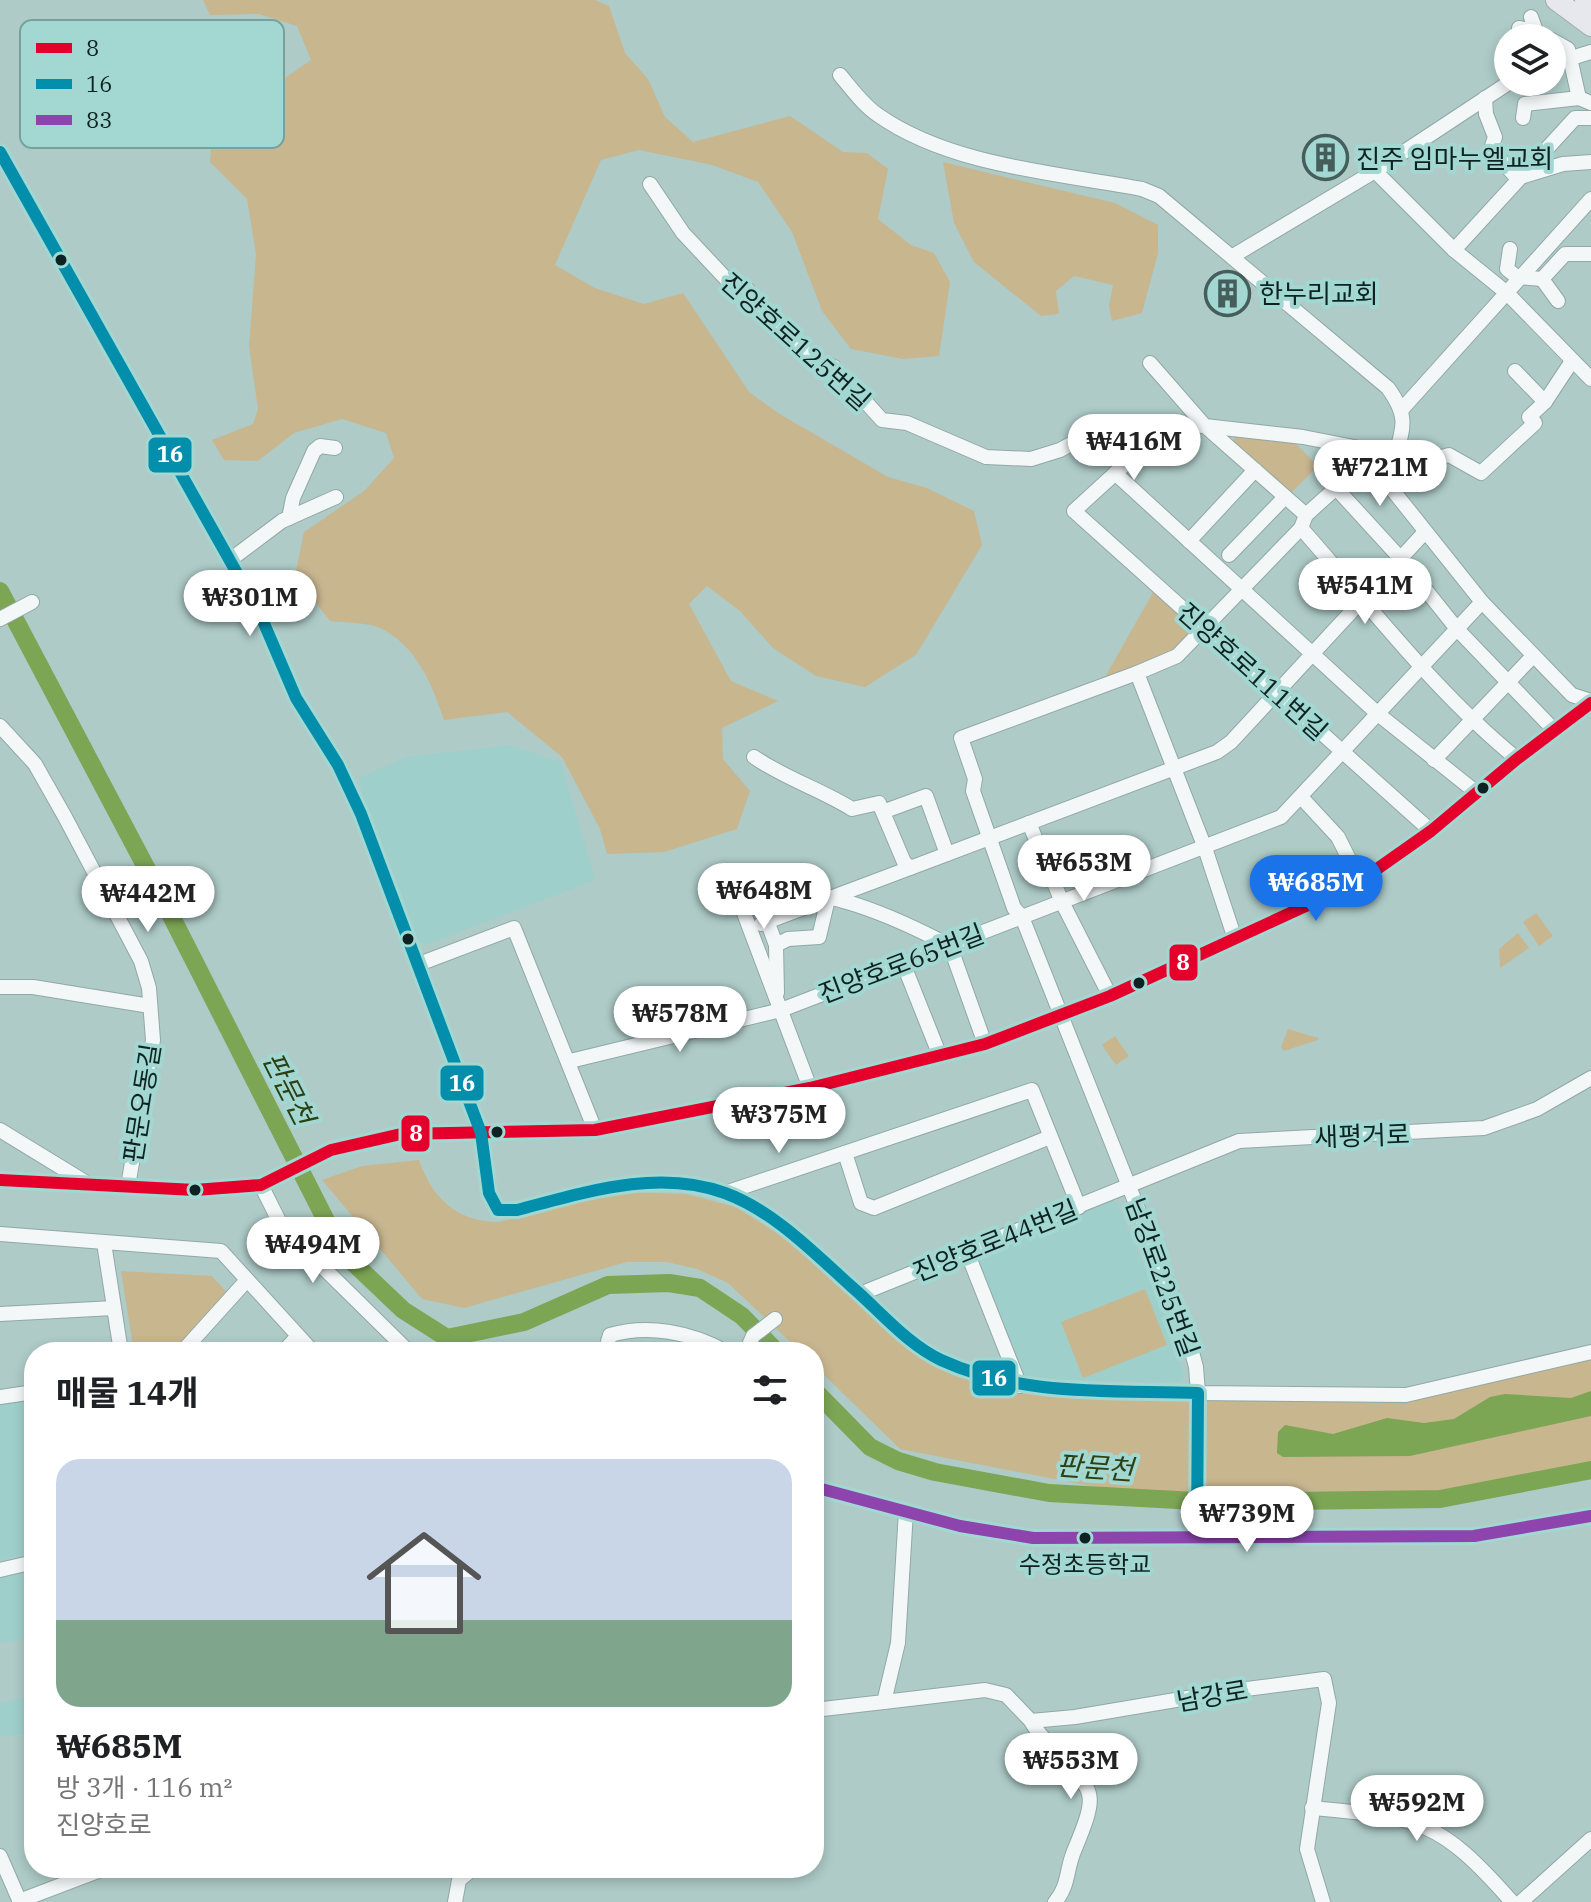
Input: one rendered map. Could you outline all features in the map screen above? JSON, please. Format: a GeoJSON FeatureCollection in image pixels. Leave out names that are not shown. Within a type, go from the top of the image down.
{"type":"FeatureCollection","features":[{"type":"Feature","properties":{"kind":"highway"},"geometry":{"type":"LineString","coordinates":[[1570,3],[1591,5]]}},
{"type":"Feature","properties":{"kind":"highway"},"geometry":{"type":"LineString","coordinates":[[1570,3],[1591,26]]}},
{"type":"Feature","properties":{"kind":"street"},"geometry":{"type":"LineString","coordinates":[[1523,118],[1525,104],[1585,101],[1566,48]]}},
{"type":"Feature","properties":{"kind":"street"},"geometry":{"type":"LineString","coordinates":[[1566,61],[1591,53]]}},
{"type":"Feature","properties":{"kind":"street"},"geometry":{"type":"LineString","coordinates":[[840,75],[877,115],[932,142],[1001,165],[1142,189],[1159,196],[1239,253],[1388,388],[1403,408],[1404,426],[1393,463]]}},
{"type":"Feature","properties":{"kind":"street"},"geometry":{"type":"LineString","coordinates":[[1239,253],[1375,171],[1494,92]]}},
{"type":"Feature","properties":{"kind":"street"},"geometry":{"type":"LineString","coordinates":[[1485,98],[1486,114],[1495,137],[1491,149],[1517,178]]}},
{"type":"Feature","properties":{"kind":"street"},"geometry":{"type":"LineString","coordinates":[[1454,250],[1575,118],[1591,118]]}},
{"type":"Feature","properties":{"kind":"street"},"geometry":{"type":"LineString","coordinates":[[0,152],[260,614],[296,698],[338,765],[355,801],[481,1133],[489,1193],[498,1210],[517,1210],[631,1183],[683,1184],[725,1193],[783,1227],[937,1358],[976,1375],[1020,1386],[1198,1393],[1197,1529]]}},
{"type":"Feature","properties":{"kind":"street"},"geometry":{"type":"LineString","coordinates":[[1517,178],[1563,164],[1591,162]]}},
{"type":"Feature","properties":{"kind":"street"},"geometry":{"type":"LineString","coordinates":[[1375,171],[1454,250],[1507,293],[1591,379]]}},
{"type":"Feature","properties":{"kind":"street","name":"진양호로125번길"},"geometry":{"type":"LineString","coordinates":[[650,184],[683,233],[728,281],[745,287],[810,357],[834,367],[882,420],[907,423],[986,457],[1031,459],[1060,450],[1110,423],[1205,426],[1359,448],[1482,602],[1572,695],[1591,702]]}},
{"type":"Feature","properties":{"kind":"street"},"geometry":{"type":"LineString","coordinates":[[1403,408],[1591,199]]}},
{"type":"Feature","properties":{"kind":"street"},"geometry":{"type":"LineString","coordinates":[[1510,249],[1507,269],[1517,277],[1542,279],[1558,301]]}},
{"type":"Feature","properties":{"kind":"street"},"geometry":{"type":"LineString","coordinates":[[1542,279],[1565,254],[1591,254]]}},
{"type":"Feature","properties":{"kind":"street"},"geometry":{"type":"LineString","coordinates":[[1235,939],[1205,848],[1137,673],[1177,656],[1336,488],[1372,466],[1414,464],[1449,455],[1481,473],[1535,423],[1529,417],[1545,402],[1572,361]]}},
{"type":"Feature","properties":{"kind":"street"},"geometry":{"type":"LineString","coordinates":[[1150,363],[1205,426],[1285,497],[1420,667],[1471,721],[1517,759]]}},
{"type":"Feature","properties":{"kind":"street"},"geometry":{"type":"LineString","coordinates":[[1515,371],[1545,402]]}},
{"type":"Feature","properties":{"kind":"street"},"geometry":{"type":"LineString","coordinates":[[1168,425],[1115,473],[1378,714],[1477,793]]}},
{"type":"Feature","properties":{"kind":"street"},"geometry":{"type":"LineString","coordinates":[[289,518],[293,498],[314,451],[320,446],[335,448]]}},
{"type":"Feature","properties":{"kind":"street"},"geometry":{"type":"LineString","coordinates":[[1189,541],[1255,470]]}},
{"type":"Feature","properties":{"kind":"street","name":"진양호로111번길"},"geometry":{"type":"LineString","coordinates":[[1115,473],[1074,511],[1431,831]]}},
{"type":"Feature","properties":{"kind":"street"},"geometry":{"type":"LineString","coordinates":[[1336,488],[1401,559],[1457,629],[1554,730]]}},
{"type":"Feature","properties":{"kind":"street"},"geometry":{"type":"LineString","coordinates":[[230,560],[289,518],[336,497]]}},
{"type":"Feature","properties":{"kind":"street"},"geometry":{"type":"LineString","coordinates":[[1229,555],[1285,497]]}},
{"type":"Feature","properties":{"kind":"street"},"geometry":{"type":"LineString","coordinates":[[749,927],[1217,752],[1231,742],[1424,533]]}},
{"type":"Feature","properties":{"kind":"street"},"geometry":{"type":"LineString","coordinates":[[0,619],[32,602]]}},
{"type":"Feature","properties":{"kind":"street","name":"진양호로65번길"},"geometry":{"type":"LineString","coordinates":[[779,1004],[950,946],[1281,817],[1482,602]]}},
{"type":"Feature","properties":{"kind":"street"},"geometry":{"type":"LineString","coordinates":[[1434,760],[1533,656]]}},
{"type":"Feature","properties":{"kind":"street","name":"남강로225번길"},"geometry":{"type":"LineString","coordinates":[[1137,673],[961,738],[975,779],[973,791],[1014,908],[1022,917],[1190,1340],[1198,1393],[1406,1395],[1591,1352]]}},
{"type":"Feature","properties":{"kind":"street"},"geometry":{"type":"LineString","coordinates":[[0,1180],[195,1190],[266,1182],[331,1150],[401,1134],[595,1130],[810,1088],[985,1044],[1110,996],[1360,881],[1431,831],[1591,702]]}},
{"type":"Feature","properties":{"kind":"street","name":"판문오동길"},"geometry":{"type":"LineString","coordinates":[[0,726],[35,764],[141,961],[153,1040],[128,1186]]}},
{"type":"Feature","properties":{"kind":"street"},"geometry":{"type":"LineString","coordinates":[[754,757],[797,784],[819,789],[852,809],[879,803],[885,811],[904,862],[910,868]]}},
{"type":"Feature","properties":{"kind":"street"},"geometry":{"type":"LineString","coordinates":[[885,811],[926,796],[947,854]]}},
{"type":"Feature","properties":{"kind":"street"},"geometry":{"type":"LineString","coordinates":[[1301,797],[1338,837],[1360,881]]}},
{"type":"Feature","properties":{"kind":"street"},"geometry":{"type":"LineString","coordinates":[[1029,823],[1062,902],[1110,996]]}},
{"type":"Feature","properties":{"kind":"street"},"geometry":{"type":"LineString","coordinates":[[776,945],[758,896],[775,885],[861,906],[950,946],[985,1044]]}},
{"type":"Feature","properties":{"kind":"street","name":"진양호로65번길"},"geometry":{"type":"LineString","coordinates":[[779,1004],[776,945],[788,939],[819,937],[828,899]]}},
{"type":"Feature","properties":{"kind":"street","name":"진양호로65번길"},"geometry":{"type":"LineString","coordinates":[[739,900],[810,1088]]}},
{"type":"Feature","properties":{"kind":"street"},"geometry":{"type":"LineString","coordinates":[[419,964],[514,928],[570,1061],[595,1130]]}},
{"type":"Feature","properties":{"kind":"street"},"geometry":{"type":"LineString","coordinates":[[903,963],[940,1056]]}},
{"type":"Feature","properties":{"kind":"street"},"geometry":{"type":"LineString","coordinates":[[0,987],[33,987],[150,1006]]}},
{"type":"Feature","properties":{"kind":"street"},"geometry":{"type":"LineString","coordinates":[[570,1061],[779,1004]]}},
{"type":"Feature","properties":{"kind":"street","name":"새평거로"},"geometry":{"type":"LineString","coordinates":[[1128,1184],[1239,1141],[1484,1128],[1537,1109],[1591,1078]]}},
{"type":"Feature","properties":{"kind":"street"},"geometry":{"type":"LineString","coordinates":[[725,1193],[1032,1090],[1079,1207]]}},
{"type":"Feature","properties":{"kind":"street"},"geometry":{"type":"LineString","coordinates":[[0,1130],[89,1184]]}},
{"type":"Feature","properties":{"kind":"street"},"geometry":{"type":"LineString","coordinates":[[845,1153],[861,1203],[874,1208],[1050,1137]]}},
{"type":"Feature","properties":{"kind":"street"},"geometry":{"type":"LineString","coordinates":[[266,1182],[282,1227],[393,1342]]}},
{"type":"Feature","properties":{"kind":"street","name":"진양호로44번길"},"geometry":{"type":"LineString","coordinates":[[860,1294],[1079,1207],[1128,1184]]}},
{"type":"Feature","properties":{"kind":"street"},"geometry":{"type":"LineString","coordinates":[[0,1234],[221,1251],[302,1342]]}},
{"type":"Feature","properties":{"kind":"street"},"geometry":{"type":"LineString","coordinates":[[104,1243],[119,1342]]}},
{"type":"Feature","properties":{"kind":"street"},"geometry":{"type":"LineString","coordinates":[[967,1252],[1020,1386]]}},
{"type":"Feature","properties":{"kind":"street"},"geometry":{"type":"LineString","coordinates":[[191,1342],[247,1280]]}},
{"type":"Feature","properties":{"kind":"street"},"geometry":{"type":"LineString","coordinates":[[0,1314],[114,1308]]}},
{"type":"Feature","properties":{"kind":"street"},"geometry":{"type":"LineString","coordinates":[[750,1342],[753,1336],[775,1319]]}},
{"type":"Feature","properties":{"kind":"street"},"geometry":{"type":"LineString","coordinates":[[608,1342],[610,1335],[628,1330],[669,1331],[699,1342]]}},
{"type":"Feature","properties":{"kind":"street"},"geometry":{"type":"LineString","coordinates":[[292,1342],[297,1337]]}},
{"type":"Feature","properties":{"kind":"street"},"geometry":{"type":"LineString","coordinates":[[0,1397],[24,1393]]}},
{"type":"Feature","properties":{"kind":"street"},"geometry":{"type":"LineString","coordinates":[[824,1490],[960,1526],[1033,1538],[1197,1529],[1474,1536],[1591,1516]]}},
{"type":"Feature","properties":{"kind":"street"},"geometry":{"type":"LineString","coordinates":[[884,1702],[898,1643],[906,1511]]}},
{"type":"Feature","properties":{"kind":"street"},"geometry":{"type":"LineString","coordinates":[[0,1570],[24,1564]]}},
{"type":"Feature","properties":{"kind":"street","name":"남강로"},"geometry":{"type":"LineString","coordinates":[[1031,1721],[1090,1715],[1236,1690],[1324,1679],[1329,1703],[1307,1849],[1323,1902]]}},
{"type":"Feature","properties":{"kind":"street"},"geometry":{"type":"LineString","coordinates":[[824,1709],[985,1690],[1006,1695],[1070,1770],[1083,1777],[1091,1791],[1090,1810],[1072,1856],[1066,1889],[1055,1902]]}},
{"type":"Feature","properties":{"kind":"street"},"geometry":{"type":"LineString","coordinates":[[1312,1808],[1392,1815],[1443,1834],[1481,1866],[1512,1902]]}},
{"type":"Feature","properties":{"kind":"street"},"geometry":{"type":"LineString","coordinates":[[1521,1902],[1591,1839]]}},
{"type":"Feature","properties":{"kind":"street"},"geometry":{"type":"LineString","coordinates":[[0,1856],[19,1901],[80,1878]]}},
{"type":"Feature","properties":{"kind":"street"},"geometry":{"type":"LineString","coordinates":[[455,1902],[462,1878]]}},
{"type":"Feature","properties":{"kind":"shaded area"},"geometry":{"type":"Polygon","coordinates":[[[203,0],[595,0],[609,6],[625,53],[648,79],[665,117],[693,142],[790,116],[843,152],[867,153],[888,169],[878,219],[911,245],[934,253],[950,282],[939,356],[903,359],[851,349],[822,311],[792,232],[758,182],[712,165],[639,150],[601,160],[555,265],[595,288],[644,304],[683,293],[749,392],[778,413],[888,477],[927,488],[974,511],[982,545],[916,655],[865,687],[816,676],[773,648],[740,611],[707,586],[689,604],[731,681],[778,701],[722,728],[723,759],[750,791],[737,829],[664,852],[607,854],[600,829],[562,757],[507,712],[444,720],[428,680],[404,645],[375,626],[330,621],[295,576],[304,532],[364,491],[394,458],[386,433],[342,419],[294,433],[258,461],[224,460],[212,440],[253,424],[258,409],[249,347],[256,254],[247,199],[210,162],[211,148],[284,148],[284,79],[311,60],[297,26],[284,20],[259,14],[210,15],[203,0]]]}},
{"type":"Feature","properties":{"kind":"shaded area"},"geometry":{"type":"Polygon","coordinates":[[[943,162],[1115,203],[1158,225],[1158,253],[1142,313],[1112,321],[1109,306],[1113,285],[1074,276],[1056,291],[1059,314],[1041,316],[974,262],[954,223],[943,162]]]}},
{"type":"Feature","properties":{"kind":"shaded area"},"geometry":{"type":"Polygon","coordinates":[[[1235,434],[1295,443],[1318,466],[1289,495],[1233,442],[1235,434]]]}},
{"type":"Feature","properties":{"kind":"shaded area"},"geometry":{"type":"Polygon","coordinates":[[[1156,587],[1198,627],[1175,653],[1104,679],[1156,587]]]}},
{"type":"Feature","properties":{"kind":"shaded area"},"geometry":{"type":"Polygon","coordinates":[[[510,745],[561,762],[595,880],[426,945],[418,941],[364,803],[359,778],[406,757],[510,745]]]}},
{"type":"Feature","properties":{"kind":"shaded area"},"geometry":{"type":"Polygon","coordinates":[[[1536,913],[1553,936],[1539,946],[1523,922],[1536,913]]]}},
{"type":"Feature","properties":{"kind":"shaded area"},"geometry":{"type":"Polygon","coordinates":[[[1518,933],[1529,948],[1500,968],[1499,949],[1518,933]]]}},
{"type":"Feature","properties":{"kind":"shaded area"},"geometry":{"type":"Polygon","coordinates":[[[1288,1029],[1318,1040],[1284,1051],[1281,1047],[1288,1029]]]}},
{"type":"Feature","properties":{"kind":"shaded area"},"geometry":{"type":"Polygon","coordinates":[[[1115,1036],[1129,1056],[1116,1065],[1102,1045],[1115,1036]]]}},
{"type":"Feature","properties":{"kind":"shaded area"},"geometry":{"type":"Polygon","coordinates":[[[419,1160],[431,1186],[448,1205],[471,1218],[484,1221],[499,1222],[620,1192],[686,1194],[736,1207],[791,1242],[933,1363],[1004,1393],[1381,1403],[1591,1357],[1591,1467],[1474,1492],[1116,1491],[900,1449],[824,1375],[824,1342],[790,1342],[728,1283],[697,1269],[667,1262],[627,1262],[464,1308],[422,1299],[322,1180],[362,1166],[419,1160]]]}},
{"type":"Feature","properties":{"kind":"shaded area"},"geometry":{"type":"Polygon","coordinates":[[[1112,1200],[1117,1203],[1176,1342],[1184,1377],[1179,1382],[1026,1379],[979,1261],[983,1252],[1112,1200]]]}},
{"type":"Feature","properties":{"kind":"shaded area"},"geometry":{"type":"Polygon","coordinates":[[[121,1271],[212,1276],[229,1295],[185,1342],[132,1342],[121,1271]]]}},
{"type":"Feature","properties":{"kind":"shaded area"},"geometry":{"type":"Polygon","coordinates":[[[1145,1289],[1167,1345],[1083,1378],[1061,1322],[1145,1289]]]}},
{"type":"Feature","properties":{"kind":"shaded area"},"geometry":{"type":"Polygon","coordinates":[[[1591,1391],[1591,1416],[1410,1456],[1283,1457],[1277,1453],[1278,1432],[1285,1425],[1333,1434],[1387,1418],[1424,1423],[1454,1419],[1490,1397],[1505,1394],[1571,1398],[1591,1391]]]}},
{"type":"Feature","properties":{"kind":"shaded area"},"geometry":{"type":"Polygon","coordinates":[[[24,1400],[24,1555],[0,1560],[0,1404],[24,1400]]]}},
{"type":"Feature","properties":{"kind":"shaded area"},"geometry":{"type":"Polygon","coordinates":[[[24,1569],[24,1639],[0,1643],[0,1575],[24,1569]]]}},
{"type":"Feature","properties":{"kind":"shaded area"},"geometry":{"type":"Polygon","coordinates":[[[24,1698],[24,1734],[0,1737],[0,1703],[24,1698]]]}},
{"type":"Feature","properties":{"kind":"waterway","name":"판문천"},"geometry":{"type":"LineString","coordinates":[[0,591],[159,892],[342,1252],[403,1310],[447,1338],[524,1322],[608,1285],[669,1283],[700,1288],[742,1316],[767,1342]]}},
{"type":"Feature","properties":{"kind":"waterway","name":"판문천"},"geometry":{"type":"LineString","coordinates":[[824,1400],[870,1447],[898,1461],[935,1472],[1049,1493],[1214,1502],[1440,1499],[1591,1470]]}},
{"type":"Feature","properties":{"kind":"transit line","name":"16"},"geometry":{"type":"LineString","coordinates":[[0,152],[260,614],[296,698],[338,765],[361,814],[481,1133],[489,1193],[498,1210],[517,1210],[620,1186],[647,1183],[699,1186],[743,1201],[777,1222],[905,1336],[941,1360],[971,1372],[1035,1386],[1198,1393],[1197,1535]]}},
{"type":"Feature","properties":{"kind":"transit line","name":"8"},"geometry":{"type":"LineString","coordinates":[[0,1180],[195,1190],[261,1185],[331,1150],[401,1134],[595,1130],[810,1088],[985,1044],[1110,996],[1360,881],[1431,831],[1517,759],[1591,703]]}},
{"type":"Feature","properties":{"kind":"transit line","name":"83"},"geometry":{"type":"LineString","coordinates":[[824,1490],[960,1526],[1033,1538],[1474,1536],[1591,1516]]}},
{"type":"Feature","properties":{"kind":"place","name":"진주 임마누엘교회"},"geometry":{"type":"Point","coordinates":[1325,158]}},
{"type":"Feature","properties":{"kind":"place","name":"한누리교회"},"geometry":{"type":"Point","coordinates":[1228,293]}},
{"type":"Feature","properties":{"kind":"place","name":"수정초등학교"},"geometry":{"type":"Point","coordinates":[1085,1538]}}]}
